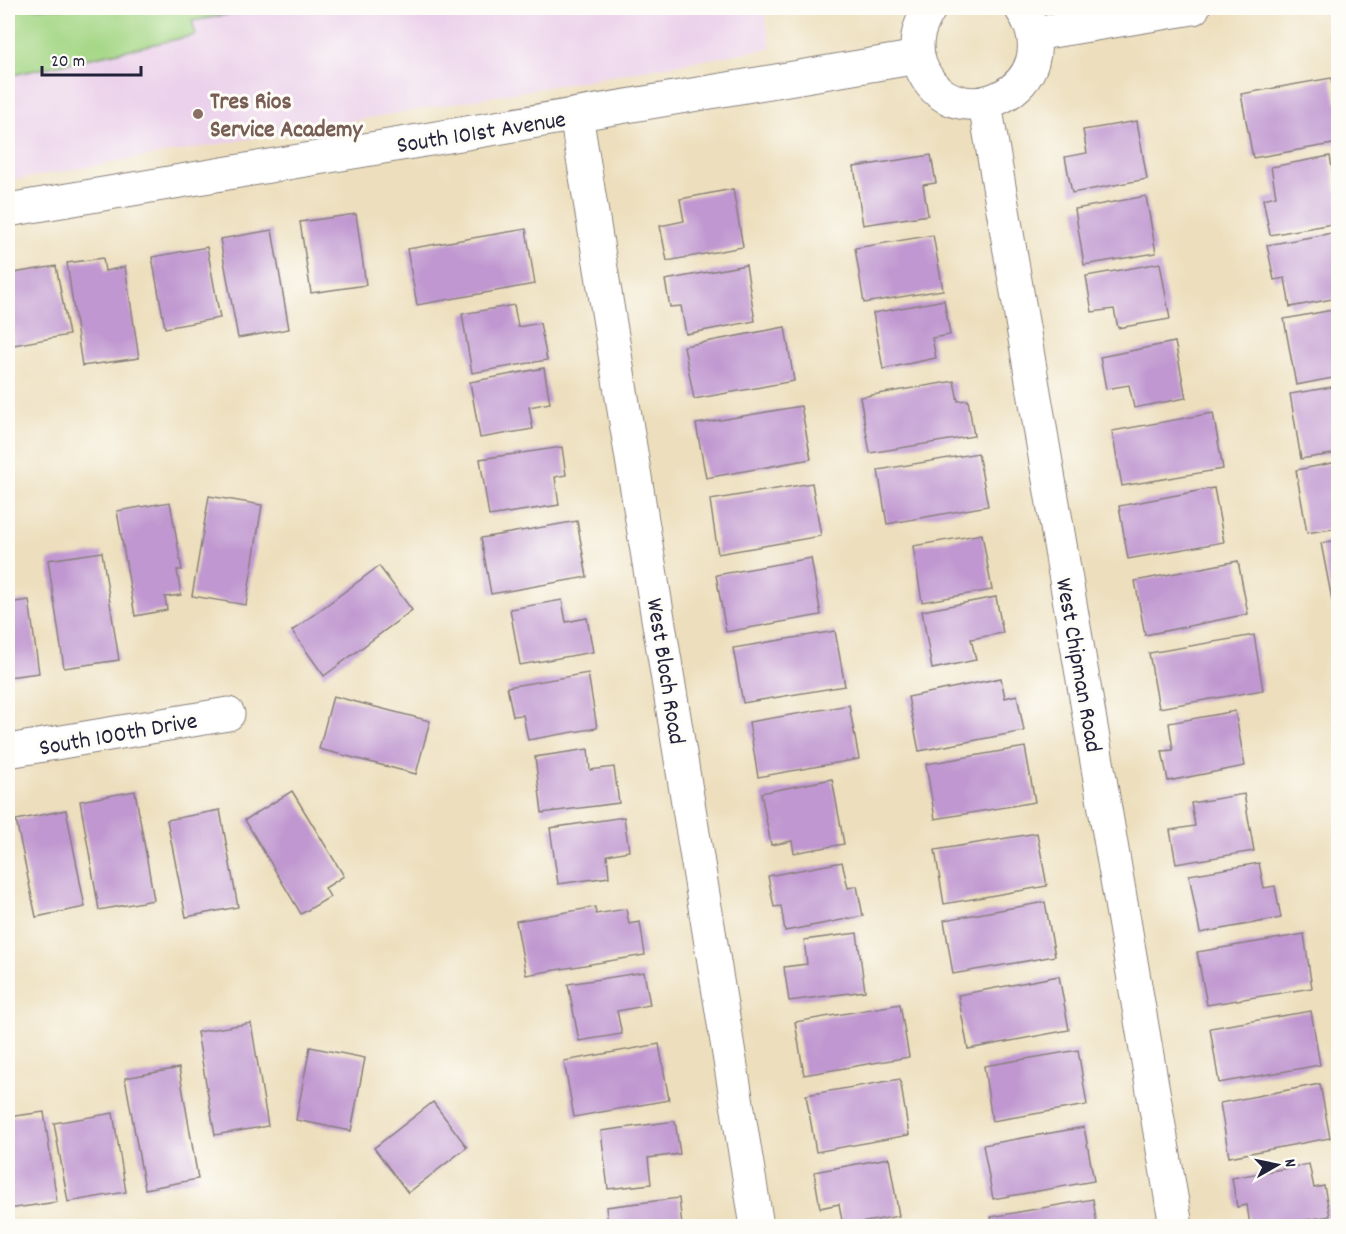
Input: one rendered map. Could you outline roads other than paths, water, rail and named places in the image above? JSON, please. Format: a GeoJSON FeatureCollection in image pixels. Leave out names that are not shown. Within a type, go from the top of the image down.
{"type":"FeatureCollection","features":[{"type":"Feature","properties":{"kind":"street"},"geometry":{"type":"LineString","coordinates":[[930,8],[922,20],[917,38],[918,57],[924,73],[935,88],[950,98],[967,103],[984,104],[1010,94],[1028,73],[1034,54],[1028,21],[1193,8]]}},
{"type":"Feature","properties":{"kind":"street","name":"South 101st Avenue"},"geometry":{"type":"LineString","coordinates":[[8,210],[918,57]]}},
{"type":"Feature","properties":{"kind":"street","name":"West Chipman Road"},"geometry":{"type":"LineString","coordinates":[[984,104],[1176,1227]]}},
{"type":"Feature","properties":{"kind":"street","name":"West Bloch Road"},"geometry":{"type":"LineString","coordinates":[[576,115],[758,1227]]}},
{"type":"Feature","properties":{"kind":"street","name":"South 100th Drive"},"geometry":{"type":"LineString","coordinates":[[8,751],[228,714]]}},
{"type":"Feature","properties":{"kind":"place","name":"Tres Rios Service Academy"},"geometry":{"type":"Point","coordinates":[198,114]}}]}
